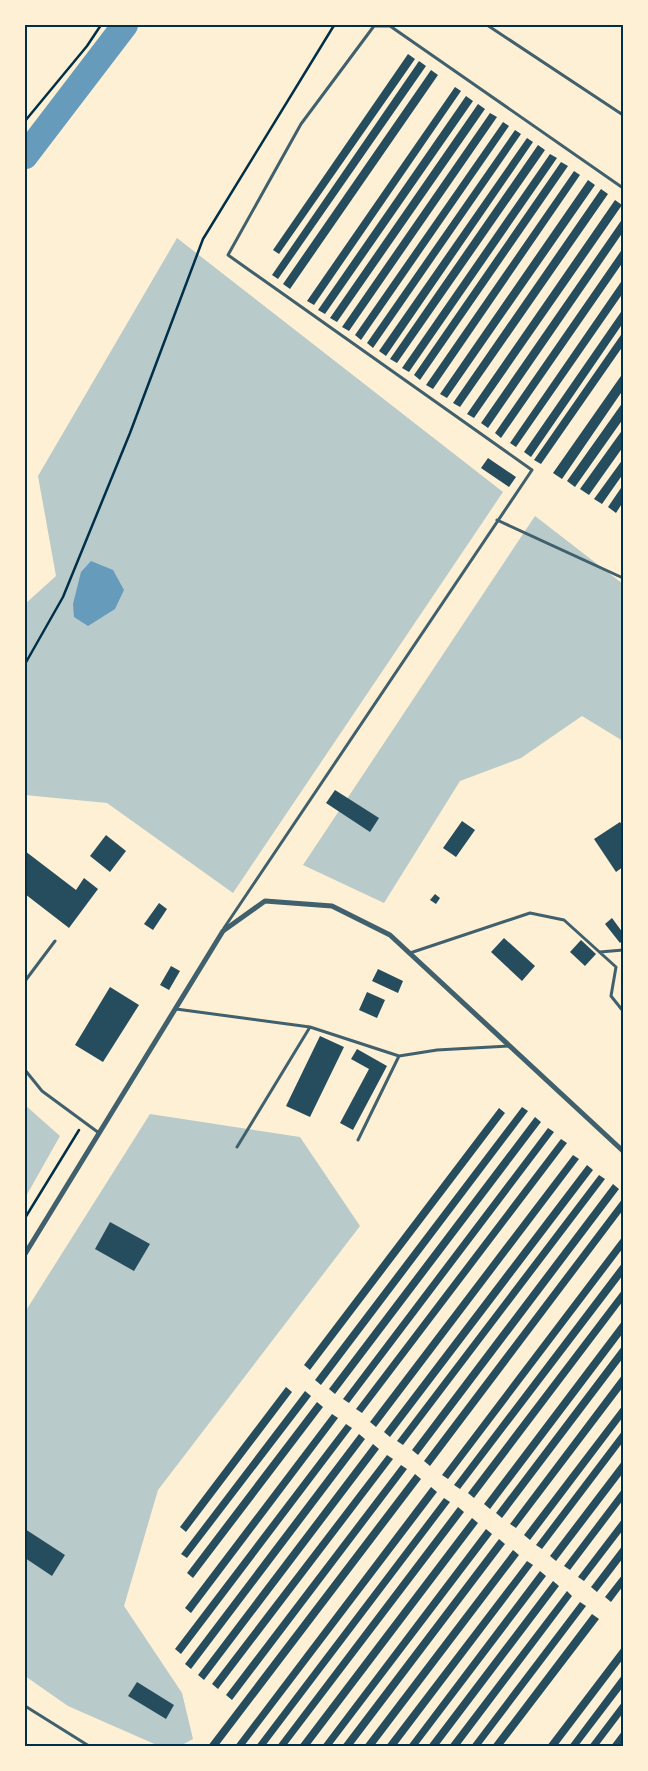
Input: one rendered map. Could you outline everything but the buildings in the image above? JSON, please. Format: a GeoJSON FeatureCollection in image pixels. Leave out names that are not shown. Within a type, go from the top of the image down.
{"type":"FeatureCollection","features":[{"type":"Feature","properties":{"kind":"street"},"geometry":{"type":"LineString","coordinates":[[25,1254],[223,931],[264,901],[332,906],[390,935],[623,1151]]}},
{"type":"Feature","properties":{"kind":"lane"},"geometry":{"type":"LineString","coordinates":[[487,25],[623,115]]}},
{"type":"Feature","properties":{"kind":"lane"},"geometry":{"type":"LineString","coordinates":[[223,931],[496,520],[532,470],[228,255],[301,124],[374,26],[390,26],[623,188]]}},
{"type":"Feature","properties":{"kind":"lane"},"geometry":{"type":"LineString","coordinates":[[496,520],[623,578]]}},
{"type":"Feature","properties":{"kind":"lane"},"geometry":{"type":"LineString","coordinates":[[409,953],[530,913],[564,920],[616,966],[611,996],[623,1010]]}},
{"type":"Feature","properties":{"kind":"lane"},"geometry":{"type":"LineString","coordinates":[[25,981],[56,941]]}},
{"type":"Feature","properties":{"kind":"lane"},"geometry":{"type":"LineString","coordinates":[[600,952],[623,950]]}},
{"type":"Feature","properties":{"kind":"lane"},"geometry":{"type":"LineString","coordinates":[[176,1008],[310,1027],[399,1056],[437,1050],[510,1046]]}},
{"type":"Feature","properties":{"kind":"lane"},"geometry":{"type":"LineString","coordinates":[[237,1147],[310,1027]]}},
{"type":"Feature","properties":{"kind":"lane"},"geometry":{"type":"LineString","coordinates":[[358,1140],[399,1056]]}},
{"type":"Feature","properties":{"kind":"lane"},"geometry":{"type":"LineString","coordinates":[[25,1070],[42,1091],[100,1134]]}},
{"type":"Feature","properties":{"kind":"lane"},"geometry":{"type":"LineString","coordinates":[[25,1706],[89,1746]]}},
{"type":"Feature","properties":{"kind":"path"},"geometry":{"type":"LineString","coordinates":[[25,121],[87,46],[101,25]]}},
{"type":"Feature","properties":{"kind":"path"},"geometry":{"type":"LineString","coordinates":[[25,664],[63,597],[130,433],[203,240],[332,27],[335,25]]}},
{"type":"Feature","properties":{"kind":"path"},"geometry":{"type":"LineString","coordinates":[[25,1218],[84,1122]]}},
{"type":"Feature","properties":{"kind":"shaded area"},"geometry":{"type":"Polygon","coordinates":[[[177,238],[503,492],[233,893],[107,803],[25,795],[25,604],[56,576],[38,476],[177,238]]]}},
{"type":"Feature","properties":{"kind":"shaded area"},"geometry":{"type":"Polygon","coordinates":[[[535,516],[623,584],[623,741],[582,716],[521,758],[460,781],[384,903],[303,865],[535,516]]]}},
{"type":"Feature","properties":{"kind":"shaded area"},"geometry":{"type":"Polygon","coordinates":[[[25,1105],[60,1136],[25,1198],[25,1105]]]}},
{"type":"Feature","properties":{"kind":"shaded area"},"geometry":{"type":"Polygon","coordinates":[[[150,1114],[300,1137],[360,1226],[158,1490],[124,1606],[182,1693],[193,1739],[180,1746],[159,1746],[68,1706],[25,1676],[25,1312],[150,1114]]]}},
{"type":"Feature","properties":{"kind":"water"},"geometry":{"type":"Polygon","coordinates":[[[91,561],[113,570],[124,590],[115,609],[88,626],[74,617],[73,604],[81,572],[91,561]]]}},
{"type":"Feature","properties":{"kind":"waterway"},"geometry":{"type":"LineString","coordinates":[[25,156],[125,25]]}}]}
